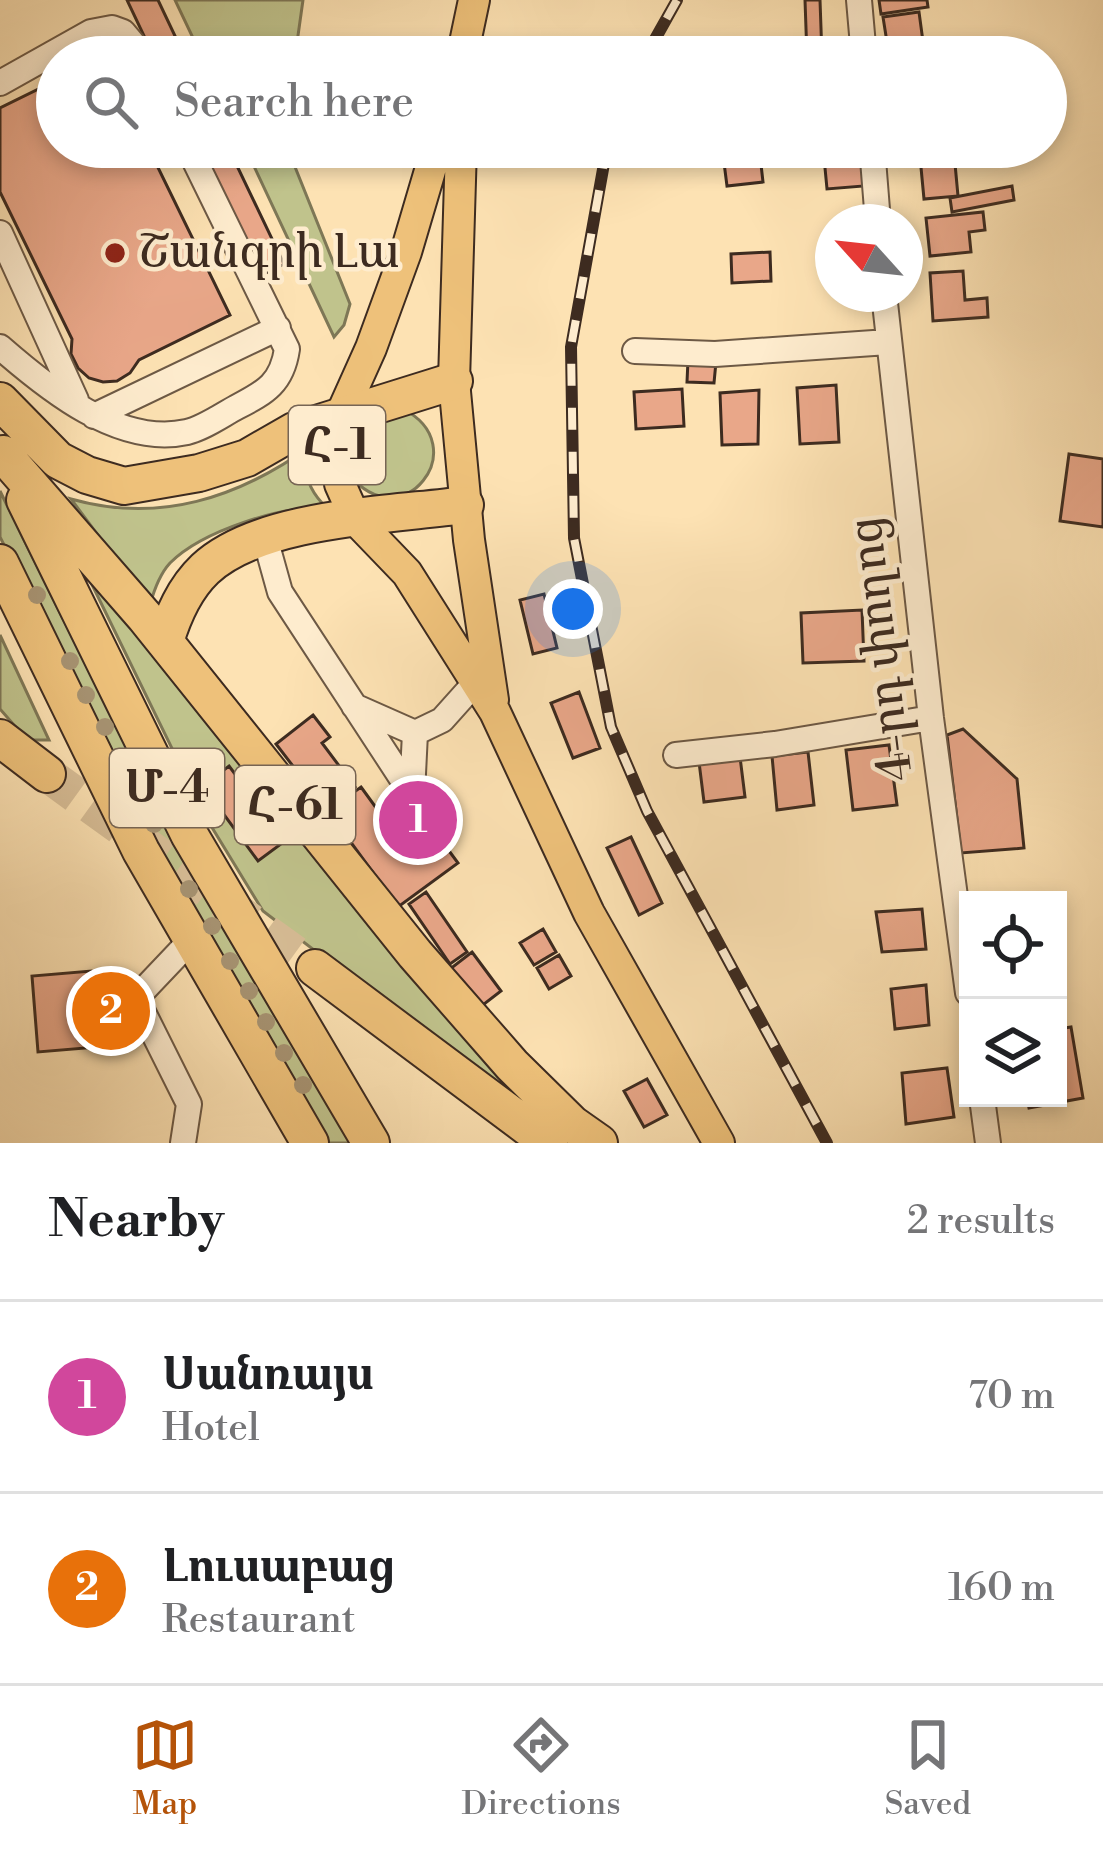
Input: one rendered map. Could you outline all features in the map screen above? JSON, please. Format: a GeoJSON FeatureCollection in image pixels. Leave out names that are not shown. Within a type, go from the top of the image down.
{"type":"FeatureCollection","features":[{"type":"Feature","properties":{"kind":"highway"},"geometry":{"type":"LineString","coordinates":[[0,401],[58,460],[87,475],[124,485],[247,458],[294,431],[454,381]]}},
{"type":"Feature","properties":{"kind":"highway","name":"Հ-61"},"geometry":{"type":"LineString","coordinates":[[1,451],[164,642],[415,954],[512,1065],[572,1124],[599,1143]]}},
{"type":"Feature","properties":{"kind":"highway","name":"Մ-4"},"geometry":{"type":"LineString","coordinates":[[1,451],[189,834],[371,1143]]}},
{"type":"Feature","properties":{"kind":"highway"},"geometry":{"type":"LineString","coordinates":[[164,642],[174,613],[203,572],[224,554],[265,538],[465,506]]}},
{"type":"Feature","properties":{"kind":"highway","name":"Մ-4"},"geometry":{"type":"LineString","coordinates":[[0,563],[141,851],[310,1143]]}},
{"type":"Feature","properties":{"kind":"highway"},"geometry":{"type":"LineString","coordinates":[[0,737],[47,774]]}},
{"type":"Feature","properties":{"kind":"highway"},"geometry":{"type":"LineString","coordinates":[[315,968],[549,1143]]}},
{"type":"Feature","properties":{"kind":"main road"},"geometry":{"type":"LineString","coordinates":[[467,36],[474,0]]}},
{"type":"Feature","properties":{"kind":"main road","name":"Հ-1"},"geometry":{"type":"LineString","coordinates":[[431,168],[371,348],[340,417],[336,452],[340,484],[356,520],[407,573],[495,712],[589,914],[719,1143]]}},
{"type":"Feature","properties":{"kind":"main road","name":"Հ-1"},"geometry":{"type":"LineString","coordinates":[[460,168],[454,381],[465,506],[495,712]]}},
{"type":"Feature","properties":{"kind":"street"},"geometry":{"type":"LineString","coordinates":[[860,0],[863,36]]}},
{"type":"Feature","properties":{"kind":"street"},"geometry":{"type":"LineString","coordinates":[[87,36],[102,28],[127,36]]}},
{"type":"Feature","properties":{"kind":"street"},"geometry":{"type":"LineString","coordinates":[[0,83],[36,64]]}},
{"type":"Feature","properties":{"kind":"street"},"geometry":{"type":"LineString","coordinates":[[0,347],[86,410],[152,434],[190,431],[272,389],[284,369],[287,349],[198,168]]}},
{"type":"Feature","properties":{"kind":"street"},"geometry":{"type":"LineString","coordinates":[[874,168],[877,204]]}},
{"type":"Feature","properties":{"kind":"street"},"geometry":{"type":"LineString","coordinates":[[0,233],[86,410]]}},
{"type":"Feature","properties":{"kind":"street","name":"4-րդ փողոց"},"geometry":{"type":"LineString","coordinates":[[886,312],[959,926]]}},
{"type":"Feature","properties":{"kind":"street"},"geometry":{"type":"LineString","coordinates":[[86,410],[278,328]]}},
{"type":"Feature","properties":{"kind":"street"},"geometry":{"type":"LineString","coordinates":[[634,351],[715,354],[888,342]]}},
{"type":"Feature","properties":{"kind":"street"},"geometry":{"type":"LineString","coordinates":[[265,538],[280,592],[412,794],[415,733]]}},
{"type":"Feature","properties":{"kind":"street"},"geometry":{"type":"LineString","coordinates":[[354,706],[415,733],[442,720],[476,682]]}},
{"type":"Feature","properties":{"kind":"street"},"geometry":{"type":"LineString","coordinates":[[676,755],[931,718]]}},
{"type":"Feature","properties":{"kind":"street"},"geometry":{"type":"LineString","coordinates":[[183,1143],[189,1104],[136,998],[192,939]]}},
{"type":"Feature","properties":{"kind":"street"},"geometry":{"type":"LineString","coordinates":[[983,1107],[988,1143]]}},
{"type":"Feature","properties":{"kind":"green space"},"geometry":{"type":"Polygon","coordinates":[[[175,0],[303,0],[298,36],[192,36],[175,0]]]}},
{"type":"Feature","properties":{"kind":"green space"},"geometry":{"type":"Polygon","coordinates":[[[255,168],[295,168],[350,304],[344,325],[334,337],[255,168]]]}},
{"type":"Feature","properties":{"kind":"green space"},"geometry":{"type":"Polygon","coordinates":[[[403,409],[424,425],[433,444],[432,463],[423,481],[409,493],[390,497],[370,492],[349,474],[349,430],[403,409]]]}},
{"type":"Feature","properties":{"kind":"green space"},"geometry":{"type":"Polygon","coordinates":[[[311,446],[308,479],[327,508],[266,516],[202,540],[166,568],[150,605],[71,499],[135,509],[197,501],[255,480],[311,446]]]}},
{"type":"Feature","properties":{"kind":"green space"},"geometry":{"type":"Polygon","coordinates":[[[0,491],[168,822],[352,1143],[327,1143],[155,842],[0,537],[0,491]]]}},
{"type":"Feature","properties":{"kind":"green space"},"geometry":{"type":"Polygon","coordinates":[[[81,562],[540,1117],[263,911],[205,816],[81,562]]]}},
{"type":"Feature","properties":{"kind":"green space"},"geometry":{"type":"Polygon","coordinates":[[[0,635],[49,740],[27,740],[0,709],[0,635]]]}},
{"type":"Feature","properties":{"kind":"building"},"geometry":{"type":"Polygon","coordinates":[[[127,0],[158,0],[175,36],[144,36],[127,0]]]}},
{"type":"Feature","properties":{"kind":"building"},"geometry":{"type":"Polygon","coordinates":[[[805,0],[820,0],[821,36],[806,36],[805,0]]]}},
{"type":"Feature","properties":{"kind":"building"},"geometry":{"type":"Polygon","coordinates":[[[879,0],[927,0],[928,7],[881,14],[879,0]]]}},
{"type":"Feature","properties":{"kind":"building"},"geometry":{"type":"Polygon","coordinates":[[[919,12],[922,36],[886,36],[883,17],[919,12]]]}},
{"type":"Feature","properties":{"kind":"building","name":"Շանգրի Լա"},"geometry":{"type":"Polygon","coordinates":[[[36,90],[36,168],[158,168],[230,315],[139,360],[117,381],[89,378],[71,354],[72,339],[0,192],[0,108],[36,90]]]}},
{"type":"Feature","properties":{"kind":"building"},"geometry":{"type":"Polygon","coordinates":[[[207,168],[238,168],[284,264],[258,277],[207,168]]]}},
{"type":"Feature","properties":{"kind":"building"},"geometry":{"type":"Polygon","coordinates":[[[725,168],[761,168],[763,182],[727,186],[725,168]]]}},
{"type":"Feature","properties":{"kind":"building"},"geometry":{"type":"Polygon","coordinates":[[[825,168],[863,168],[864,186],[827,189],[825,168]]]}},
{"type":"Feature","properties":{"kind":"building"},"geometry":{"type":"Polygon","coordinates":[[[921,168],[955,168],[958,196],[924,199],[921,168]]]}},
{"type":"Feature","properties":{"kind":"building"},"geometry":{"type":"Polygon","coordinates":[[[1012,186],[1014,200],[952,212],[950,198],[1012,186]]]}},
{"type":"Feature","properties":{"kind":"building"},"geometry":{"type":"Polygon","coordinates":[[[983,212],[985,230],[969,232],[971,252],[930,256],[926,218],[983,212]]]}},
{"type":"Feature","properties":{"kind":"building"},"geometry":{"type":"Polygon","coordinates":[[[770,252],[771,281],[732,283],[731,254],[770,252]]]}},
{"type":"Feature","properties":{"kind":"building"},"geometry":{"type":"Polygon","coordinates":[[[963,271],[965,300],[987,298],[988,317],[933,321],[930,273],[963,271]]]}},
{"type":"Feature","properties":{"kind":"building"},"geometry":{"type":"Polygon","coordinates":[[[688,360],[716,362],[714,383],[687,382],[688,360]]]}},
{"type":"Feature","properties":{"kind":"building"},"geometry":{"type":"Polygon","coordinates":[[[836,385],[839,442],[800,444],[797,388],[836,385]]]}},
{"type":"Feature","properties":{"kind":"building"},"geometry":{"type":"Polygon","coordinates":[[[682,389],[684,426],[636,429],[634,392],[682,389]]]}},
{"type":"Feature","properties":{"kind":"building"},"geometry":{"type":"Polygon","coordinates":[[[759,390],[758,444],[722,445],[720,393],[759,390]]]}},
{"type":"Feature","properties":{"kind":"building"},"geometry":{"type":"Polygon","coordinates":[[[1069,454],[1103,459],[1103,527],[1060,521],[1069,454]]]}},
{"type":"Feature","properties":{"kind":"building"},"geometry":{"type":"Polygon","coordinates":[[[544,594],[557,648],[533,654],[520,600],[544,594]]]}},
{"type":"Feature","properties":{"kind":"building"},"geometry":{"type":"Polygon","coordinates":[[[862,610],[864,661],[803,663],[801,613],[862,610]]]}},
{"type":"Feature","properties":{"kind":"building"},"geometry":{"type":"Polygon","coordinates":[[[579,692],[600,748],[573,758],[551,703],[579,692]]]}},
{"type":"Feature","properties":{"kind":"building"},"geometry":{"type":"Polygon","coordinates":[[[313,715],[330,737],[322,743],[355,787],[326,809],[276,744],[313,715]]]}},
{"type":"Feature","properties":{"kind":"building"},"geometry":{"type":"Polygon","coordinates":[[[963,729],[1017,779],[1024,848],[961,853],[947,735],[963,729]]]}},
{"type":"Feature","properties":{"kind":"building"},"geometry":{"type":"Polygon","coordinates":[[[889,745],[897,805],[853,810],[846,750],[889,745]]]}},
{"type":"Feature","properties":{"kind":"building"},"geometry":{"type":"Polygon","coordinates":[[[808,752],[814,805],[777,810],[772,756],[808,752]]]}},
{"type":"Feature","properties":{"kind":"building"},"geometry":{"type":"Polygon","coordinates":[[[740,757],[745,797],[704,802],[699,762],[740,757]]]}},
{"type":"Feature","properties":{"kind":"building"},"geometry":{"type":"Polygon","coordinates":[[[229,766],[285,841],[258,861],[203,786],[229,766]]]}},
{"type":"Feature","properties":{"kind":"building"},"geometry":{"type":"Polygon","coordinates":[[[361,787],[382,816],[391,810],[415,842],[433,829],[458,863],[398,907],[328,811],[361,787]]]}},
{"type":"Feature","properties":{"kind":"building"},"geometry":{"type":"Polygon","coordinates":[[[631,837],[662,903],[639,915],[607,848],[631,837]]]}},
{"type":"Feature","properties":{"kind":"building"},"geometry":{"type":"Polygon","coordinates":[[[426,892],[467,952],[450,964],[409,904],[426,892]]]}},
{"type":"Feature","properties":{"kind":"building"},"geometry":{"type":"Polygon","coordinates":[[[922,909],[926,949],[882,952],[876,912],[922,909]]]}},
{"type":"Feature","properties":{"kind":"building"},"geometry":{"type":"Polygon","coordinates":[[[543,929],[556,952],[534,965],[520,943],[543,929]]]}},
{"type":"Feature","properties":{"kind":"building"},"geometry":{"type":"Polygon","coordinates":[[[472,952],[501,991],[479,1008],[450,969],[472,952]]]}},
{"type":"Feature","properties":{"kind":"building"},"geometry":{"type":"Polygon","coordinates":[[[559,955],[571,976],[549,989],[537,968],[559,955]]]}},
{"type":"Feature","properties":{"kind":"building"},"geometry":{"type":"Polygon","coordinates":[[[91,971],[98,1047],[38,1052],[32,976],[91,971]]]}},
{"type":"Feature","properties":{"kind":"building"},"geometry":{"type":"Polygon","coordinates":[[[926,985],[929,1025],[895,1029],[891,989],[926,985]]]}},
{"type":"Feature","properties":{"kind":"building"},"geometry":{"type":"Polygon","coordinates":[[[1071,1027],[1083,1098],[1067,1101],[1067,1028],[1071,1027]]]}},
{"type":"Feature","properties":{"kind":"building"},"geometry":{"type":"Polygon","coordinates":[[[947,1068],[954,1117],[906,1124],[902,1073],[947,1068]]]}},
{"type":"Feature","properties":{"kind":"building"},"geometry":{"type":"Polygon","coordinates":[[[647,1079],[667,1115],[644,1127],[624,1091],[647,1079]]]}},
{"type":"Feature","properties":{"kind":"tunnel"},"geometry":{"type":"LineString","coordinates":[[47,774],[315,968]]}},
{"type":"Feature","properties":{"kind":"railway"},"geometry":{"type":"LineString","coordinates":[[657,36],[677,0]]}},
{"type":"Feature","properties":{"kind":"railway"},"geometry":{"type":"LineString","coordinates":[[603,168],[571,347],[574,538],[611,727],[647,811],[827,1143]]}},
{"type":"Feature","properties":{"kind":"place","name":"Շանգրի Լա"},"geometry":{"type":"Point","coordinates":[115,253]}},
{"type":"Feature","properties":{"kind":"place","name":"Սանռայս"},"geometry":{"type":"Point","coordinates":[418,820]}},
{"type":"Feature","properties":{"kind":"place","name":"Լուսաբաց"},"geometry":{"type":"Point","coordinates":[111,1011]}}]}
